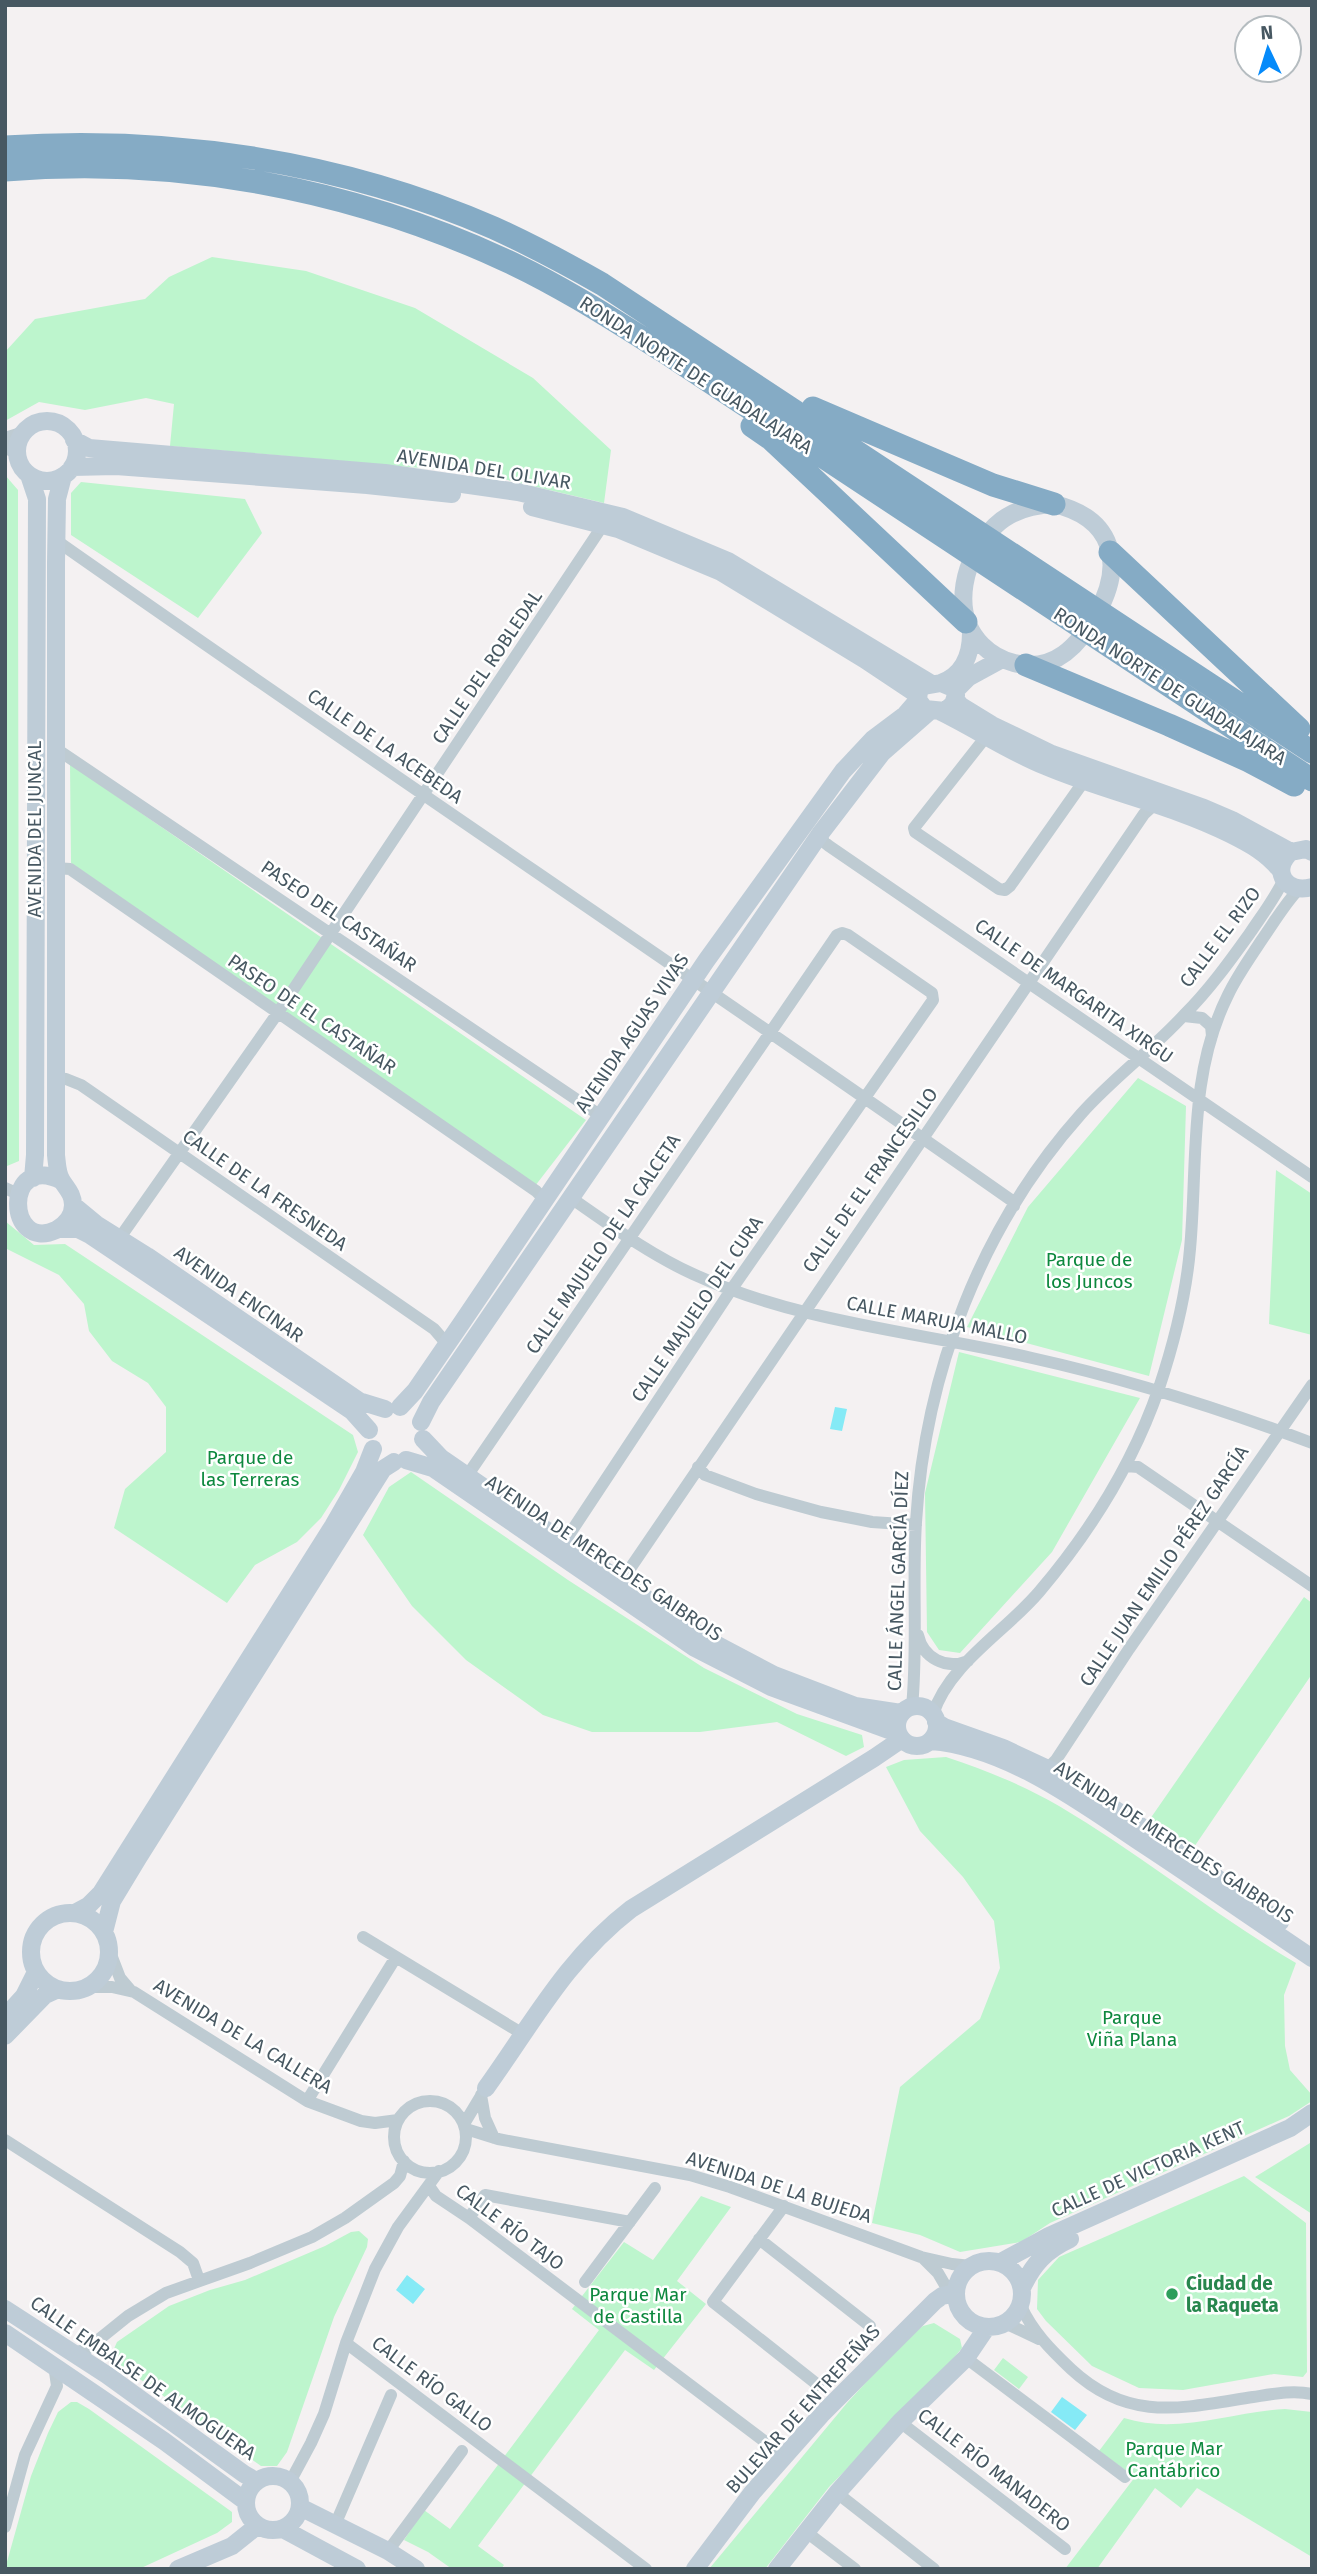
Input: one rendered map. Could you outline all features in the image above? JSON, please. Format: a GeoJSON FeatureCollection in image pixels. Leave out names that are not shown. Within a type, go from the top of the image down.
{"type":"FeatureCollection","features":[{"type":"Feature","properties":{"kind":"highway","name":"RONDA NORTE DE GUADALAJARA"},"geometry":{"type":"LineString","coordinates":[[5,147],[93,144],[163,147],[249,157],[314,170],[395,192],[462,215],[515,238],[602,284],[1312,752]]}},
{"type":"Feature","properties":{"kind":"highway","name":"RONDA NORTE DE GUADALAJARA"},"geometry":{"type":"LineString","coordinates":[[5,170],[84,167],[172,170],[246,180],[333,198],[428,228],[484,251],[573,296],[721,389],[1312,780]]}},
{"type":"Feature","properties":{"kind":"highway"},"geometry":{"type":"LineString","coordinates":[[602,284],[668,316],[808,406],[993,485],[1054,504]]}},
{"type":"Feature","properties":{"kind":"highway"},"geometry":{"type":"LineString","coordinates":[[614,321],[689,382],[771,439],[969,627]]}},
{"type":"Feature","properties":{"kind":"highway"},"geometry":{"type":"LineString","coordinates":[[1110,552],[1274,707],[1312,739]]}},
{"type":"Feature","properties":{"kind":"highway"},"geometry":{"type":"LineString","coordinates":[[1026,665],[1249,761],[1312,794]]}},
{"type":"Feature","properties":{"kind":"street"},"geometry":{"type":"LineString","coordinates":[[5,438],[24,432],[38,423],[63,426],[74,440],[76,454],[67,472],[46,481],[29,475],[11,451],[17,446],[24,432]]}},
{"type":"Feature","properties":{"kind":"street","name":"AVENIDA DEL OLIVAR"},"geometry":{"type":"LineString","coordinates":[[74,440],[89,448],[385,473],[505,490],[623,517],[727,561],[936,697]]}},
{"type":"Feature","properties":{"kind":"street","name":"AVENIDA DEL OLIVAR"},"geometry":{"type":"LineString","coordinates":[[67,472],[116,466],[406,489],[509,501],[603,525],[721,572],[864,659],[936,697]]}},
{"type":"Feature","properties":{"kind":"street","name":"AVENIDA DEL JUNCAL"},"geometry":{"type":"LineString","coordinates":[[62,1181],[56,1155],[55,748],[57,499],[67,472]]}},
{"type":"Feature","properties":{"kind":"street","name":"AVENIDA DEL JUNCAL"},"geometry":{"type":"LineString","coordinates":[[29,475],[37,499],[33,1178]]}},
{"type":"Feature","properties":{"kind":"street"},"geometry":{"type":"LineString","coordinates":[[1054,504],[1069,508],[1086,516],[1100,528],[1110,552],[1110,588],[1089,627],[1075,647],[1063,657],[1044,665],[1026,665],[1002,659],[988,652],[969,627],[963,593],[965,578],[981,544],[996,525],[1011,515],[1040,505],[1054,504]]}},
{"type":"Feature","properties":{"kind":"street","name":"CALLE DEL ROBLEDAL"},"geometry":{"type":"LineString","coordinates":[[119,1240],[424,796],[603,525]]}},
{"type":"Feature","properties":{"kind":"street","name":"CALLE DE LA ACEBEDA"},"geometry":{"type":"LineString","coordinates":[[57,541],[866,1098],[1012,1200],[1014,1206]]}},
{"type":"Feature","properties":{"kind":"street","name":"AVENIDA AGUAS VIVAS"},"geometry":{"type":"LineString","coordinates":[[422,1431],[431,1402],[820,834],[882,754],[967,660],[971,651],[969,627]]}},
{"type":"Feature","properties":{"kind":"street","name":"AVENIDA AGUAS VIVAS"},"geometry":{"type":"LineString","coordinates":[[393,1408],[447,1344],[694,979],[843,771],[873,739],[905,715],[1002,659]]}},
{"type":"Feature","properties":{"kind":"street"},"geometry":{"type":"LineString","coordinates":[[936,697],[984,736],[1046,767],[1190,816],[1268,855],[1300,884]]}},
{"type":"Feature","properties":{"kind":"street"},"geometry":{"type":"LineString","coordinates":[[936,697],[961,706],[992,725],[1052,754],[1203,808],[1232,820],[1291,852]]}},
{"type":"Feature","properties":{"kind":"street"},"geometry":{"type":"LineString","coordinates":[[984,736],[914,828],[915,832],[999,889],[1005,890],[1010,886],[1084,781]]}},
{"type":"Feature","properties":{"kind":"street","name":"PASEO DEL CASTAÑAR"},"geometry":{"type":"LineString","coordinates":[[55,748],[601,1116]]}},
{"type":"Feature","properties":{"kind":"street","name":"CALLE DE EL FRANCESILLO"},"geometry":{"type":"LineString","coordinates":[[624,1584],[627,1573],[802,1312],[1144,814],[1156,803]]}},
{"type":"Feature","properties":{"kind":"street","name":"CALLE DE MARGARITA XIRGU"},"geometry":{"type":"LineString","coordinates":[[820,834],[829,846],[1312,1177]]}},
{"type":"Feature","properties":{"kind":"street"},"geometry":{"type":"LineString","coordinates":[[1300,884],[1282,863],[1291,852],[1306,849],[1312,852]]}},
{"type":"Feature","properties":{"kind":"street","name":"PASEO DE EL CASTAÑAR"},"geometry":{"type":"LineString","coordinates":[[55,867],[70,869],[276,1014],[536,1191],[545,1200]]}},
{"type":"Feature","properties":{"kind":"street","name":"CALLE EL RIZO"},"geometry":{"type":"LineString","coordinates":[[1138,1058],[1184,1016],[1238,950],[1300,884]]}},
{"type":"Feature","properties":{"kind":"street","name":"CALLE EL RIZO"},"geometry":{"type":"LineString","coordinates":[[934,1718],[942,1693],[969,1661],[1038,1593],[1091,1525],[1126,1466],[1158,1391],[1183,1300],[1190,1252],[1198,1100],[1212,1036],[1228,995],[1300,884]]}},
{"type":"Feature","properties":{"kind":"street","name":"CALLE MAJUELO DE LA CALCETA"},"geometry":{"type":"LineString","coordinates":[[467,1476],[837,936],[842,933],[848,934],[933,997],[866,1098]]}},
{"type":"Feature","properties":{"kind":"street","name":"CALLE EL RIZO"},"geometry":{"type":"LineString","coordinates":[[1184,1016],[1202,1018],[1211,1026],[1212,1036]]}},
{"type":"Feature","properties":{"kind":"street","name":"CALLE ÁNGEL GARCÍA DÍEZ"},"geometry":{"type":"LineString","coordinates":[[907,1710],[916,1624],[916,1525],[922,1456],[934,1396],[950,1340],[969,1292],[1014,1206],[1081,1114],[1138,1058]]}},
{"type":"Feature","properties":{"kind":"street","name":"CALLE DE LA FRESNEDA"},"geometry":{"type":"LineString","coordinates":[[55,1078],[81,1085],[434,1329],[447,1344]]}},
{"type":"Feature","properties":{"kind":"street","name":"CALLE MAJUELO DEL CURA"},"geometry":{"type":"LineString","coordinates":[[568,1546],[569,1535],[731,1290],[866,1098]]}},
{"type":"Feature","properties":{"kind":"street"},"geometry":{"type":"LineString","coordinates":[[43,1175],[62,1181],[72,1196],[71,1214],[58,1229],[42,1232],[26,1226],[17,1211],[12,1191],[43,1175]]}},
{"type":"Feature","properties":{"kind":"street","name":"CALLE MARUJA MALLO"},"geometry":{"type":"LineString","coordinates":[[571,1198],[673,1264],[731,1290],[802,1312],[1034,1358],[1158,1391],[1312,1443]]}},
{"type":"Feature","properties":{"kind":"street","name":"AVENIDA ENCINAR"},"geometry":{"type":"LineString","coordinates":[[73,1205],[119,1240],[147,1256],[359,1401],[393,1408]]}},
{"type":"Feature","properties":{"kind":"street","name":"AVENIDA ENCINAR"},"geometry":{"type":"LineString","coordinates":[[58,1229],[78,1230],[101,1242],[352,1411],[369,1430]]}},
{"type":"Feature","properties":{"kind":"street","name":"CALLE JUAN EMILIO PÉREZ GARCÍA"},"geometry":{"type":"LineString","coordinates":[[1048,1768],[1312,1385]]}},
{"type":"Feature","properties":{"kind":"street"},"geometry":{"type":"LineString","coordinates":[[104,1932],[112,1901],[186,1771],[338,1529],[383,1469],[420,1448],[422,1431],[416,1415],[393,1408],[372,1421],[369,1430],[373,1449],[338,1529]]}},
{"type":"Feature","properties":{"kind":"street","name":"AVENIDA DE MERCEDES GAIBROIS"},"geometry":{"type":"LineString","coordinates":[[422,1431],[441,1458],[702,1637],[774,1675],[855,1706],[907,1710]]}},
{"type":"Feature","properties":{"kind":"street"},"geometry":{"type":"LineString","coordinates":[[373,1449],[386,1460],[400,1461]]}},
{"type":"Feature","properties":{"kind":"street","name":"AVENIDA DE MERCEDES GAIBROIS"},"geometry":{"type":"LineString","coordinates":[[400,1461],[433,1468],[695,1648],[771,1688],[902,1738]]}},
{"type":"Feature","properties":{"kind":"street"},"geometry":{"type":"LineString","coordinates":[[1126,1466],[1138,1467],[1312,1586]]}},
{"type":"Feature","properties":{"kind":"street"},"geometry":{"type":"LineString","coordinates":[[698,1467],[705,1475],[783,1503],[872,1521],[916,1525]]}},
{"type":"Feature","properties":{"kind":"street"},"geometry":{"type":"LineString","coordinates":[[916,1624],[920,1645],[932,1658],[945,1664],[958,1665],[969,1661]]}},
{"type":"Feature","properties":{"kind":"street"},"geometry":{"type":"LineString","coordinates":[[926,1709],[934,1718],[937,1729],[931,1741],[923,1745],[902,1738],[897,1723],[907,1710],[926,1709]]}},
{"type":"Feature","properties":{"kind":"street","name":"AVENIDA DE MERCEDES GAIBROIS"},"geometry":{"type":"LineString","coordinates":[[934,1718],[944,1727],[1003,1748],[1048,1768],[1165,1842],[1312,1944]]}},
{"type":"Feature","properties":{"kind":"street"},"geometry":{"type":"LineString","coordinates":[[465,2127],[452,2107],[435,2101],[424,2101],[402,2114],[398,2120],[395,2138],[404,2161],[422,2173],[439,2171],[455,2163],[465,2145],[465,2127],[484,2092],[544,2001],[583,1951],[631,1909],[879,1755],[902,1738]]}},
{"type":"Feature","properties":{"kind":"street","name":"AVENIDA DE MERCEDES GAIBROIS"},"geometry":{"type":"LineString","coordinates":[[931,1741],[951,1743],[998,1759],[1059,1788],[1312,1958]]}},
{"type":"Feature","properties":{"kind":"street"},"geometry":{"type":"LineString","coordinates":[[75,1913],[95,1921],[104,1932],[110,1952],[103,1973],[87,1987],[75,1991],[49,1985],[36,1972],[31,1947],[37,1930],[49,1919],[75,1913],[88,1906],[101,1893],[186,1771]]}},
{"type":"Feature","properties":{"kind":"street"},"geometry":{"type":"LineString","coordinates":[[363,1937],[523,2034]]}},
{"type":"Feature","properties":{"kind":"street","name":"AVENIDA DE LA CALLERA"},"geometry":{"type":"LineString","coordinates":[[110,1952],[120,1978],[131,1991],[307,2102],[348,2117],[375,2123],[398,2120]]}},
{"type":"Feature","properties":{"kind":"street"},"geometry":{"type":"LineString","coordinates":[[307,2102],[396,1957]]}},
{"type":"Feature","properties":{"kind":"street"},"geometry":{"type":"LineString","coordinates":[[5,2017],[24,1996],[36,1972]]}},
{"type":"Feature","properties":{"kind":"street","name":"AVENIDA DE LA CALLERA"},"geometry":{"type":"LineString","coordinates":[[87,1987],[112,1987],[131,1991]]}},
{"type":"Feature","properties":{"kind":"street"},"geometry":{"type":"LineString","coordinates":[[5,2036],[45,1995],[58,1989]]}},
{"type":"Feature","properties":{"kind":"street"},"geometry":{"type":"LineString","coordinates":[[452,2107],[484,2092]]}},
{"type":"Feature","properties":{"kind":"street"},"geometry":{"type":"LineString","coordinates":[[484,2092],[485,2118],[496,2138]]}},
{"type":"Feature","properties":{"kind":"street","name":"CALLE DE VICTORIA KENT"},"geometry":{"type":"LineString","coordinates":[[1001,2262],[1049,2236],[1290,2129],[1312,2113]]}},
{"type":"Feature","properties":{"kind":"street","name":"AVENIDA DE LA CALLERA"},"geometry":{"type":"LineString","coordinates":[[375,2123],[395,2138]]}},
{"type":"Feature","properties":{"kind":"street","name":"AVENIDA DE LA BUJEDA"},"geometry":{"type":"LineString","coordinates":[[465,2127],[496,2138],[690,2175],[784,2206],[921,2257],[971,2266]]}},
{"type":"Feature","properties":{"kind":"street","name":"CALLE DE VICTORIA KENT"},"geometry":{"type":"LineString","coordinates":[[1022,2297],[1030,2271],[1039,2259],[1055,2246],[1300,2136],[1312,2128]]}},
{"type":"Feature","properties":{"kind":"street","name":"AVENIDA DE LA BUJEDA"},"geometry":{"type":"LineString","coordinates":[[465,2145],[496,2138]]}},
{"type":"Feature","properties":{"kind":"street"},"geometry":{"type":"LineString","coordinates":[[5,2140],[180,2252],[193,2263],[199,2280]]}},
{"type":"Feature","properties":{"kind":"street"},"geometry":{"type":"LineString","coordinates":[[74,2353],[87,2349],[149,2303],[199,2280],[279,2252],[345,2218],[394,2183],[400,2176],[404,2161]]}},
{"type":"Feature","properties":{"kind":"street"},"geometry":{"type":"LineString","coordinates":[[290,2482],[324,2414],[346,2343],[375,2269],[398,2227],[439,2171]]}},
{"type":"Feature","properties":{"kind":"street"},"geometry":{"type":"LineString","coordinates":[[422,2173],[424,2191]]}},
{"type":"Feature","properties":{"kind":"street"},"geometry":{"type":"LineString","coordinates":[[584,2283],[655,2188]]}},
{"type":"Feature","properties":{"kind":"street","name":"CALLE RÍO TAJO"},"geometry":{"type":"LineString","coordinates":[[424,2191],[469,2218],[784,2456]]}},
{"type":"Feature","properties":{"kind":"street"},"geometry":{"type":"LineString","coordinates":[[469,2218],[485,2195],[630,2222]]}},
{"type":"Feature","properties":{"kind":"street"},"geometry":{"type":"LineString","coordinates":[[784,2206],[713,2302],[818,2385]]}},
{"type":"Feature","properties":{"kind":"street"},"geometry":{"type":"LineString","coordinates":[[759,2239],[870,2326]]}},
{"type":"Feature","properties":{"kind":"street","name":"AVENIDA DE LA BUJEDA"},"geometry":{"type":"LineString","coordinates":[[921,2257],[933,2267],[945,2286],[956,2291]]}},
{"type":"Feature","properties":{"kind":"street"},"geometry":{"type":"LineString","coordinates":[[1022,2297],[1017,2313],[1005,2323],[987,2327],[979,2326],[965,2317],[958,2305],[956,2291],[960,2278],[971,2266],[986,2260],[1001,2262],[1013,2270],[1022,2297],[1043,2341]]}},
{"type":"Feature","properties":{"kind":"street","name":"BULEVAR DE ENTREPEÑAS"},"geometry":{"type":"LineString","coordinates":[[695,2569],[752,2493],[821,2415],[905,2329],[942,2296],[956,2291]]}},
{"type":"Feature","properties":{"kind":"street","name":"CALLE EMBALSE DE ALMOGUERA"},"geometry":{"type":"LineString","coordinates":[[5,2309],[74,2353],[256,2481]]}},
{"type":"Feature","properties":{"kind":"street"},"geometry":{"type":"LineString","coordinates":[[1005,2323],[1043,2341],[1082,2379],[1105,2395],[1138,2406],[1170,2408],[1290,2391],[1312,2395]]}},
{"type":"Feature","properties":{"kind":"street"},"geometry":{"type":"LineString","coordinates":[[777,2569],[837,2493],[900,2422],[966,2358],[987,2327]]}},
{"type":"Feature","properties":{"kind":"street","name":"CALLE EMBALSE DE ALMOGUERA"},"geometry":{"type":"LineString","coordinates":[[5,2333],[164,2441],[245,2501]]}},
{"type":"Feature","properties":{"kind":"street","name":"CALLE RÍO GALLO"},"geometry":{"type":"LineString","coordinates":[[346,2343],[646,2569]]}},
{"type":"Feature","properties":{"kind":"street"},"geometry":{"type":"LineString","coordinates":[[966,2358],[1125,2477]]}},
{"type":"Feature","properties":{"kind":"street"},"geometry":{"type":"LineString","coordinates":[[5,2526],[8,2507],[25,2455],[57,2386],[54,2365]]}},
{"type":"Feature","properties":{"kind":"street"},"geometry":{"type":"LineString","coordinates":[[334,2525],[391,2395]]}},
{"type":"Feature","properties":{"kind":"street","name":"CALLE RÍO MANADERO"},"geometry":{"type":"LineString","coordinates":[[900,2422],[1065,2549]]}},
{"type":"Feature","properties":{"kind":"street"},"geometry":{"type":"LineString","coordinates":[[388,2551],[462,2451]]}},
{"type":"Feature","properties":{"kind":"street"},"geometry":{"type":"LineString","coordinates":[[283,2529],[296,2518],[300,2507],[297,2490],[290,2482],[280,2477],[266,2476],[256,2481],[249,2489],[245,2501],[250,2519],[257,2526],[283,2529],[357,2569]]}},
{"type":"Feature","properties":{"kind":"street"},"geometry":{"type":"LineString","coordinates":[[837,2493],[934,2569]]}},
{"type":"Feature","properties":{"kind":"street"},"geometry":{"type":"LineString","coordinates":[[300,2507],[388,2551],[416,2569]]}},
{"type":"Feature","properties":{"kind":"street"},"geometry":{"type":"LineString","coordinates":[[178,2569],[232,2546],[257,2526]]}},
{"type":"Feature","properties":{"kind":"street"},"geometry":{"type":"LineString","coordinates":[[805,2531],[855,2569]]}},
{"type":"Feature","properties":{"kind":"green space"},"geometry":{"type":"Polygon","coordinates":[[[212,257],[306,271],[415,308],[533,378],[611,450],[604,503],[478,473],[170,446],[174,404],[146,398],[85,410],[39,402],[5,421],[5,352],[35,319],[145,299],[169,277],[212,257]]]}},
{"type":"Feature","properties":{"kind":"green space"},"geometry":{"type":"Polygon","coordinates":[[[5,475],[18,490],[19,1161],[7,1166],[5,475]]]}},
{"type":"Feature","properties":{"kind":"green space"},"geometry":{"type":"Polygon","coordinates":[[[81,482],[245,499],[262,533],[198,618],[71,535],[71,493],[81,482]]]}},
{"type":"Feature","properties":{"kind":"green space"},"geometry":{"type":"Polygon","coordinates":[[[70,764],[586,1120],[535,1186],[71,863],[70,764]]]}},
{"type":"Feature","properties":{"kind":"green space","name":"Parque de los Juncos"},"geometry":{"type":"Polygon","coordinates":[[[1138,1078],[1186,1106],[1182,1240],[1149,1376],[967,1327],[1028,1207],[1138,1078]]]}},
{"type":"Feature","properties":{"kind":"green space"},"geometry":{"type":"Polygon","coordinates":[[[1276,1170],[1312,1194],[1312,1335],[1269,1324],[1276,1170]]]}},
{"type":"Feature","properties":{"kind":"green space","name":"Parque de las Terreras"},"geometry":{"type":"Polygon","coordinates":[[[5,1221],[34,1245],[65,1244],[353,1435],[358,1452],[321,1518],[297,1542],[255,1565],[227,1603],[114,1528],[125,1489],[166,1452],[166,1407],[148,1383],[112,1361],[89,1331],[84,1304],[59,1275],[5,1248],[5,1221]]]}},
{"type":"Feature","properties":{"kind":"green space"},"geometry":{"type":"Polygon","coordinates":[[[959,1352],[1140,1398],[1052,1552],[960,1653],[939,1650],[927,1632],[925,1493],[959,1352]]]}},
{"type":"Feature","properties":{"kind":"green space"},"geometry":{"type":"Polygon","coordinates":[[[411,1472],[568,1580],[704,1668],[797,1714],[862,1735],[864,1747],[846,1756],[777,1722],[700,1732],[592,1732],[543,1715],[466,1660],[412,1606],[363,1535],[389,1487],[411,1472]]]}},
{"type":"Feature","properties":{"kind":"green space"},"geometry":{"type":"Polygon","coordinates":[[[1304,1597],[1312,1603],[1312,1674],[1192,1850],[1150,1819],[1304,1597]]]}},
{"type":"Feature","properties":{"kind":"green space","name":"Parque Viña Plana"},"geometry":{"type":"Polygon","coordinates":[[[946,1757],[1004,1778],[1059,1806],[1296,1963],[1284,1995],[1285,2046],[1290,2070],[1312,2095],[1312,2101],[1289,2116],[1050,2223],[1021,2242],[960,2252],[920,2235],[872,2223],[900,2087],[980,2019],[1000,1968],[994,1921],[963,1877],[920,1831],[886,1767],[904,1760],[946,1757]]]}},
{"type":"Feature","properties":{"kind":"green space"},"geometry":{"type":"Polygon","coordinates":[[[1312,2144],[1312,2214],[1255,2177],[1312,2144]]]}},
{"type":"Feature","properties":{"kind":"green space","name":"Ciudad de la Raqueta"},"geometry":{"type":"Polygon","coordinates":[[[1244,2176],[1306,2223],[1307,2372],[1303,2377],[1274,2374],[1183,2390],[1139,2388],[1092,2366],[1037,2309],[1038,2280],[1059,2257],[1244,2176]]]}},
{"type":"Feature","properties":{"kind":"green space","name":"Parque Mar de Castilla"},"geometry":{"type":"Polygon","coordinates":[[[701,2196],[731,2207],[677,2281],[706,2304],[654,2370],[625,2350],[478,2546],[504,2565],[501,2569],[452,2569],[428,2552],[404,2540],[424,2510],[450,2529],[599,2330],[572,2309],[624,2242],[653,2260],[701,2196]]]}},
{"type":"Feature","properties":{"kind":"green space"},"geometry":{"type":"Polygon","coordinates":[[[359,2231],[368,2239],[367,2247],[334,2317],[287,2452],[277,2466],[261,2466],[116,2362],[113,2351],[117,2342],[169,2306],[245,2280],[351,2232],[359,2231]]]}},
{"type":"Feature","properties":{"kind":"green space"},"geometry":{"type":"Polygon","coordinates":[[[934,2323],[960,2339],[962,2348],[944,2370],[829,2487],[765,2569],[709,2569],[847,2403],[905,2340],[923,2326],[934,2323]]]}},
{"type":"Feature","properties":{"kind":"green space"},"geometry":{"type":"Polygon","coordinates":[[[1003,2358],[1028,2377],[1019,2389],[994,2370],[1003,2358]]]}},
{"type":"Feature","properties":{"kind":"green space"},"geometry":{"type":"Polygon","coordinates":[[[71,2402],[77,2402],[89,2409],[232,2512],[232,2522],[217,2533],[139,2569],[5,2569],[31,2476],[58,2412],[71,2402]]]}},
{"type":"Feature","properties":{"kind":"green space","name":"Parque Mar Cantábrico"},"geometry":{"type":"Polygon","coordinates":[[[1285,2409],[1312,2412],[1312,2557],[1197,2488],[1181,2508],[1155,2488],[1097,2569],[1065,2569],[1135,2477],[1099,2451],[1124,2418],[1144,2423],[1184,2423],[1285,2409]]]}},
{"type":"Feature","properties":{"kind":"water"},"geometry":{"type":"Polygon","coordinates":[[[835,1407],[847,1409],[842,1431],[830,1429],[835,1407]]]}},
{"type":"Feature","properties":{"kind":"water"},"geometry":{"type":"Polygon","coordinates":[[[407,2275],[425,2289],[413,2304],[396,2290],[407,2275]]]}},
{"type":"Feature","properties":{"kind":"water"},"geometry":{"type":"Polygon","coordinates":[[[1062,2397],[1087,2415],[1075,2430],[1051,2412],[1062,2397]]]}},
{"type":"Feature","properties":{"kind":"place","name":"Ciudad de la Raqueta"},"geometry":{"type":"Point","coordinates":[1172,2294]}}]}
